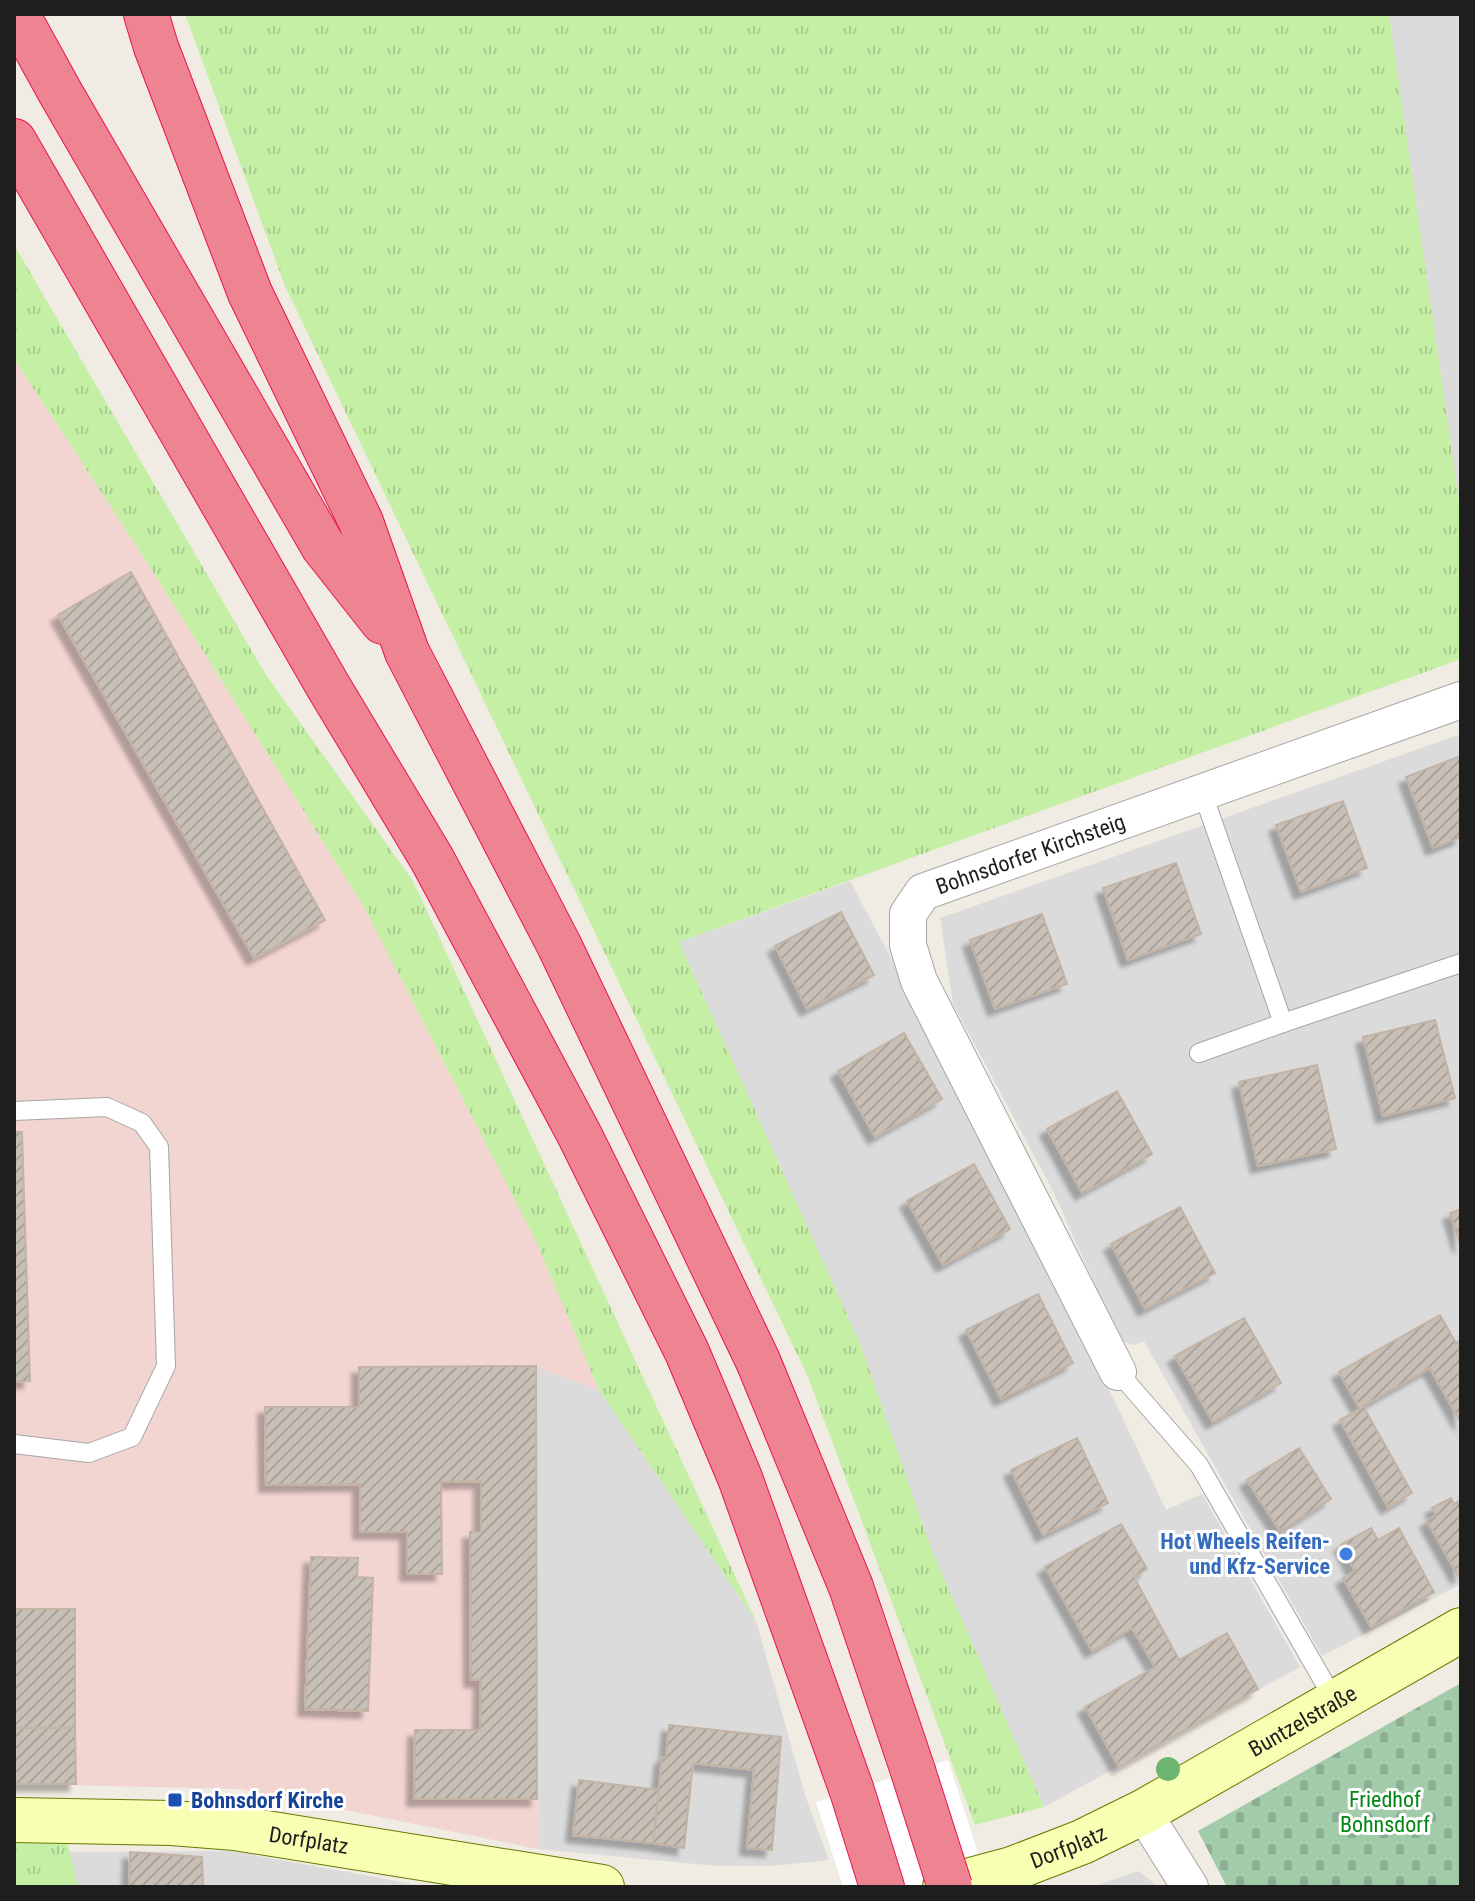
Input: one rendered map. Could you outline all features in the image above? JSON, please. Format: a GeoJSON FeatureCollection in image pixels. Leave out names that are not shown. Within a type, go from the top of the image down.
{"type":"FeatureCollection","features":[{"type":"Feature","properties":{"kind":"highway"},"geometry":{"type":"LineString","coordinates":[[17,14],[323,546],[407,652]]}},
{"type":"Feature","properties":{"kind":"highway"},"geometry":{"type":"LineString","coordinates":[[146,14],[250,293],[361,522],[407,652],[559,945],[758,1361],[851,1587],[948,1887]]}},
{"type":"Feature","properties":{"kind":"highway"},"geometry":{"type":"LineString","coordinates":[[14,141],[328,686],[432,859],[579,1134],[687,1352],[740,1478],[852,1791],[882,1887]]}},
{"type":"Feature","properties":{"kind":"street","name":"Bohnsdorfer Kirchsteig"},"geometry":{"type":"LineString","coordinates":[[1118,1372],[919,981],[908,945],[908,914],[923,892],[1461,700]]}},
{"type":"Feature","properties":{"kind":"street","name":"Buntzelstraße"},"geometry":{"type":"LineString","coordinates":[[1143,1812],[1461,1630]]}},
{"type":"Feature","properties":{"kind":"street","name":"Dorfplatz"},"geometry":{"type":"LineString","coordinates":[[948,1887],[1012,1869],[1082,1842],[1143,1812]]}},
{"type":"Feature","properties":{"kind":"street"},"geometry":{"type":"LineString","coordinates":[[1143,1812],[1190,1887]]}},
{"type":"Feature","properties":{"kind":"street","name":"Dorfplatz"},"geometry":{"type":"LineString","coordinates":[[14,1820],[172,1823],[250,1830],[591,1886]]}},
{"type":"Feature","properties":{"kind":"lane"},"geometry":{"type":"LineString","coordinates":[[1203,794],[1283,1023]]}},
{"type":"Feature","properties":{"kind":"lane"},"geometry":{"type":"LineString","coordinates":[[1199,1053],[1461,963]]}},
{"type":"Feature","properties":{"kind":"lane"},"geometry":{"type":"LineString","coordinates":[[14,1111],[107,1107],[142,1123],[159,1147],[166,1366],[132,1437],[89,1453],[14,1444]]}},
{"type":"Feature","properties":{"kind":"lane"},"geometry":{"type":"LineString","coordinates":[[1118,1372],[1199,1465],[1336,1703]]}},
{"type":"Feature","properties":{"kind":"shaded area"},"geometry":{"type":"Polygon","coordinates":[[[1389,14],[1461,14],[1461,515],[1389,14]]]}},
{"type":"Feature","properties":{"kind":"shaded area"},"geometry":{"type":"Polygon","coordinates":[[[14,359],[143,556],[364,907],[535,1239],[599,1390],[536,1367],[538,1849],[240,1789],[14,1784],[14,359]]]}},
{"type":"Feature","properties":{"kind":"shaded area"},"geometry":{"type":"Polygon","coordinates":[[[1461,734],[1461,1584],[1322,1656],[1144,1341],[1135,1345],[1123,1342],[1117,1334],[1052,1189],[953,1004],[940,918],[1461,734]]]}},
{"type":"Feature","properties":{"kind":"shaded area"},"geometry":{"type":"Polygon","coordinates":[[[850,881],[1014,1188],[1166,1510],[1202,1494],[1300,1667],[1044,1807],[932,1551],[861,1346],[679,942],[850,881]]]}},
{"type":"Feature","properties":{"kind":"shaded area"},"geometry":{"type":"Polygon","coordinates":[[[536,1366],[599,1390],[756,1621],[806,1798],[829,1860],[772,1866],[717,1866],[538,1849],[536,1366]]]}},
{"type":"Feature","properties":{"kind":"shaded area"},"geometry":{"type":"Polygon","coordinates":[[[231,1851],[430,1887],[78,1887],[69,1852],[231,1851]]]}},
{"type":"Feature","properties":{"kind":"shaded area"},"geometry":{"type":"Polygon","coordinates":[[[1138,1871],[1159,1887],[1092,1887],[1138,1871]]]}},
{"type":"Feature","properties":{"kind":"green space"},"geometry":{"type":"Polygon","coordinates":[[[185,14],[1389,14],[1461,515],[1461,659],[679,942],[861,1346],[932,1551],[1044,1807],[975,1825],[808,1377],[285,286],[185,14]]]}},
{"type":"Feature","properties":{"kind":"green space"},"geometry":{"type":"Polygon","coordinates":[[[14,245],[266,675],[413,881],[756,1621],[599,1390],[535,1239],[364,907],[143,556],[14,359],[14,245]]]}},
{"type":"Feature","properties":{"kind":"green space","name":"Friedhof Bohnsdorf"},"geometry":{"type":"Polygon","coordinates":[[[1461,1683],[1461,1887],[1227,1887],[1198,1831],[1461,1683]]]}},
{"type":"Feature","properties":{"kind":"green space"},"geometry":{"type":"Polygon","coordinates":[[[67,1840],[78,1887],[14,1887],[14,1841],[67,1840]]]}},
{"type":"Feature","properties":{"kind":"pier"},"geometry":{"type":"Polygon","coordinates":[[[948,1760],[989,1887],[843,1887],[816,1802],[948,1760]]]}},
{"type":"Feature","properties":{"kind":"building"},"geometry":{"type":"Polygon","coordinates":[[[131,572],[325,920],[254,958],[58,615],[131,572]]]}},
{"type":"Feature","properties":{"kind":"building"},"geometry":{"type":"Polygon","coordinates":[[[1461,756],[1461,837],[1433,848],[1406,777],[1461,756]]]}},
{"type":"Feature","properties":{"kind":"building"},"geometry":{"type":"Polygon","coordinates":[[[1343,801],[1367,868],[1301,892],[1276,825],[1343,801]]]}},
{"type":"Feature","properties":{"kind":"building"},"geometry":{"type":"Polygon","coordinates":[[[1176,863],[1201,934],[1128,960],[1103,888],[1176,863]]]}},
{"type":"Feature","properties":{"kind":"building"},"geometry":{"type":"Polygon","coordinates":[[[841,912],[874,975],[807,1009],[775,946],[841,912]]]}},
{"type":"Feature","properties":{"kind":"building"},"geometry":{"type":"Polygon","coordinates":[[[1042,914],[1067,984],[995,1009],[970,940],[1042,914]]]}},
{"type":"Feature","properties":{"kind":"building"},"geometry":{"type":"Polygon","coordinates":[[[1435,1020],[1455,1098],[1383,1116],[1363,1037],[1435,1020]]]}},
{"type":"Feature","properties":{"kind":"building"},"geometry":{"type":"Polygon","coordinates":[[[904,1033],[942,1099],[875,1137],[838,1071],[904,1033]]]}},
{"type":"Feature","properties":{"kind":"building"},"geometry":{"type":"Polygon","coordinates":[[[1317,1065],[1336,1149],[1258,1166],[1239,1082],[1317,1065]]]}},
{"type":"Feature","properties":{"kind":"building"},"geometry":{"type":"Polygon","coordinates":[[[1117,1091],[1152,1154],[1082,1193],[1047,1129],[1117,1091]]]}},
{"type":"Feature","properties":{"kind":"building"},"geometry":{"type":"Polygon","coordinates":[[[14,1132],[22,1132],[30,1381],[14,1382],[14,1132]]]}},
{"type":"Feature","properties":{"kind":"building"},"geometry":{"type":"Polygon","coordinates":[[[974,1164],[1010,1229],[943,1265],[907,1201],[974,1164]]]}},
{"type":"Feature","properties":{"kind":"building"},"geometry":{"type":"Polygon","coordinates":[[[1180,1207],[1215,1273],[1145,1309],[1111,1244],[1180,1207]]]}},
{"type":"Feature","properties":{"kind":"building"},"geometry":{"type":"Polygon","coordinates":[[[1461,1209],[1461,1247],[1450,1213],[1461,1209]]]}},
{"type":"Feature","properties":{"kind":"building"},"geometry":{"type":"Polygon","coordinates":[[[1038,1294],[1073,1363],[1001,1399],[966,1330],[1038,1294]]]}},
{"type":"Feature","properties":{"kind":"building"},"geometry":{"type":"Polygon","coordinates":[[[1440,1315],[1456,1343],[1461,1340],[1461,1423],[1430,1368],[1363,1406],[1412,1493],[1388,1507],[1340,1420],[1360,1409],[1339,1372],[1440,1315]]]}},
{"type":"Feature","properties":{"kind":"building"},"geometry":{"type":"Polygon","coordinates":[[[1244,1318],[1281,1383],[1213,1422],[1175,1356],[1244,1318]]]}},
{"type":"Feature","properties":{"kind":"building"},"geometry":{"type":"Polygon","coordinates":[[[536,1366],[537,1799],[414,1799],[415,1730],[480,1730],[481,1680],[471,1680],[470,1532],[481,1532],[481,1481],[441,1482],[442,1574],[407,1574],[407,1532],[360,1532],[360,1484],[266,1485],[265,1407],[359,1407],[359,1367],[536,1366]]]}},
{"type":"Feature","properties":{"kind":"building"},"geometry":{"type":"Polygon","coordinates":[[[1077,1438],[1108,1503],[1043,1535],[1011,1470],[1077,1438]]]}},
{"type":"Feature","properties":{"kind":"building"},"geometry":{"type":"Polygon","coordinates":[[[1299,1448],[1331,1499],[1280,1531],[1247,1480],[1299,1448]]]}},
{"type":"Feature","properties":{"kind":"building"},"geometry":{"type":"Polygon","coordinates":[[[1451,1498],[1454,1504],[1461,1500],[1461,1575],[1458,1576],[1427,1521],[1436,1515],[1432,1508],[1451,1498]]]}},
{"type":"Feature","properties":{"kind":"building"},"geometry":{"type":"Polygon","coordinates":[[[1121,1524],[1147,1569],[1134,1577],[1179,1660],[1227,1633],[1258,1689],[1119,1767],[1085,1707],[1155,1667],[1132,1628],[1092,1651],[1045,1567],[1121,1524]]]}},
{"type":"Feature","properties":{"kind":"building"},"geometry":{"type":"Polygon","coordinates":[[[1371,1528],[1378,1540],[1399,1528],[1434,1592],[1371,1627],[1343,1578],[1355,1571],[1341,1545],[1371,1528]]]}},
{"type":"Feature","properties":{"kind":"building"},"geometry":{"type":"Polygon","coordinates":[[[311,1557],[358,1558],[357,1577],[373,1578],[368,1711],[305,1709],[311,1557]]]}},
{"type":"Feature","properties":{"kind":"building"},"geometry":{"type":"Polygon","coordinates":[[[14,1609],[75,1609],[75,1728],[14,1728],[14,1609]]]}},
{"type":"Feature","properties":{"kind":"building"},"geometry":{"type":"Polygon","coordinates":[[[669,1725],[781,1737],[772,1850],[747,1848],[754,1770],[693,1763],[684,1848],[653,1843],[662,1757],[666,1758],[669,1725]]]}},
{"type":"Feature","properties":{"kind":"building"},"geometry":{"type":"Polygon","coordinates":[[[14,1728],[75,1728],[76,1784],[14,1784],[14,1728]]]}},
{"type":"Feature","properties":{"kind":"building"},"geometry":{"type":"Polygon","coordinates":[[[579,1780],[659,1790],[653,1843],[573,1835],[579,1780]]]}},
{"type":"Feature","properties":{"kind":"building"},"geometry":{"type":"Polygon","coordinates":[[[130,1852],[202,1857],[203,1887],[129,1887],[130,1852]]]}},
{"type":"Feature","properties":{"kind":"place","name":"Hot Wheels Reifen- und Kfz-Service"},"geometry":{"type":"Point","coordinates":[1346,1554]}},
{"type":"Feature","properties":{"kind":"place","name":"Bohnsdorf Kirche"},"geometry":{"type":"Point","coordinates":[175,1800]}}]}
